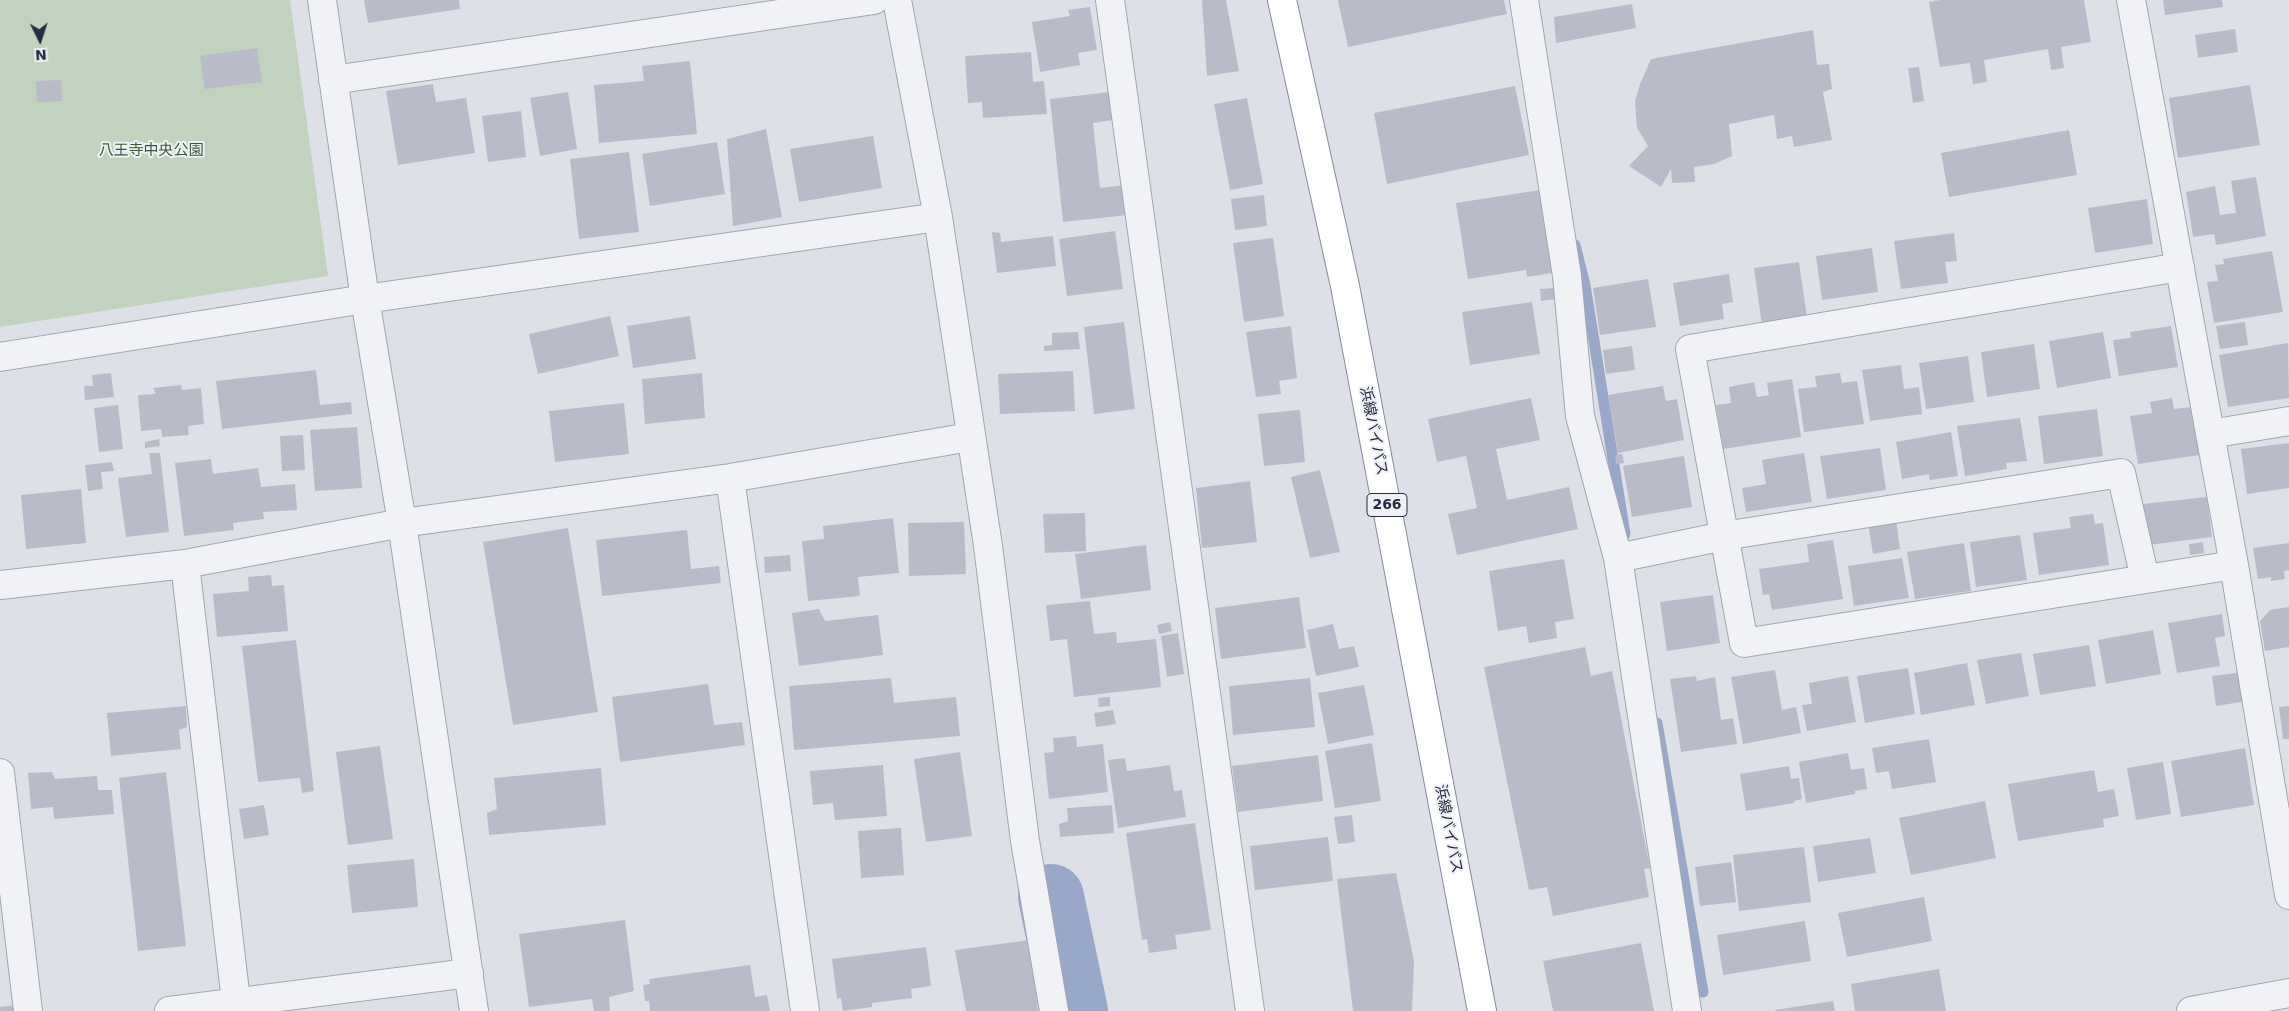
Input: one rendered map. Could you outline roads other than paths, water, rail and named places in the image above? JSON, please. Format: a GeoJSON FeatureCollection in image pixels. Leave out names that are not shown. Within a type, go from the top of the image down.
{"type":"FeatureCollection","features":[{"type":"Feature","properties":{"kind":"highway","name":"浜線バイパス"},"geometry":{"type":"LineString","coordinates":[[1282,0],[1346,286],[1482,1011]]}},
{"type":"Feature","properties":{"kind":"street"},"geometry":{"type":"LineString","coordinates":[[322,0],[365,299],[402,523],[474,1011]]}},
{"type":"Feature","properties":{"kind":"street"},"geometry":{"type":"LineString","coordinates":[[333,80],[874,0]]}},
{"type":"Feature","properties":{"kind":"street"},"geometry":{"type":"LineString","coordinates":[[897,0],[938,217],[988,546],[1025,841],[1054,1011]]}},
{"type":"Feature","properties":{"kind":"street"},"geometry":{"type":"LineString","coordinates":[[1110,0],[1250,1011]]}},
{"type":"Feature","properties":{"kind":"street"},"geometry":{"type":"LineString","coordinates":[[1524,0],[1567,276],[1580,416],[1618,558],[1687,1011]]}},
{"type":"Feature","properties":{"kind":"street"},"geometry":{"type":"LineString","coordinates":[[2131,0],[2234,565],[2289,895]]}},
{"type":"Feature","properties":{"kind":"street"},"geometry":{"type":"LineString","coordinates":[[0,357],[365,299],[938,217]]}},
{"type":"Feature","properties":{"kind":"street"},"geometry":{"type":"LineString","coordinates":[[2180,267],[1690,350],[1744,643],[2234,565]]}},
{"type":"Feature","properties":{"kind":"street"},"geometry":{"type":"LineString","coordinates":[[2210,434],[2289,421]]}},
{"type":"Feature","properties":{"kind":"street"},"geometry":{"type":"LineString","coordinates":[[0,585],[185,564],[402,523],[730,478],[970,437]]}},
{"type":"Feature","properties":{"kind":"street"},"geometry":{"type":"LineString","coordinates":[[1618,558],[1724,536],[2121,472],[2145,579]]}},
{"type":"Feature","properties":{"kind":"street"},"geometry":{"type":"LineString","coordinates":[[730,478],[805,1011]]}},
{"type":"Feature","properties":{"kind":"street"},"geometry":{"type":"LineString","coordinates":[[185,564],[236,1002]]}},
{"type":"Feature","properties":{"kind":"street"},"geometry":{"type":"LineString","coordinates":[[0,773],[28,1011]]}},
{"type":"Feature","properties":{"kind":"street"},"geometry":{"type":"LineString","coordinates":[[169,1011],[469,973]]}},
{"type":"Feature","properties":{"kind":"street"},"geometry":{"type":"LineString","coordinates":[[2191,1011],[2289,993]]}},
{"type":"Feature","properties":{"kind":"waterway"},"geometry":{"type":"LineString","coordinates":[[1575,245],[1585,285],[1625,534]]}},
{"type":"Feature","properties":{"kind":"waterway"},"geometry":{"type":"LineString","coordinates":[[1657,723],[1703,992]]}},
{"type":"Feature","properties":{"kind":"waterway"},"geometry":{"type":"LineString","coordinates":[[1051,897],[1075,1011]]}},
{"type":"Feature","properties":{"kind":"park label","name":"八王寺中央公園"},"geometry":{"type":"Point","coordinates":[151,151]}}]}
